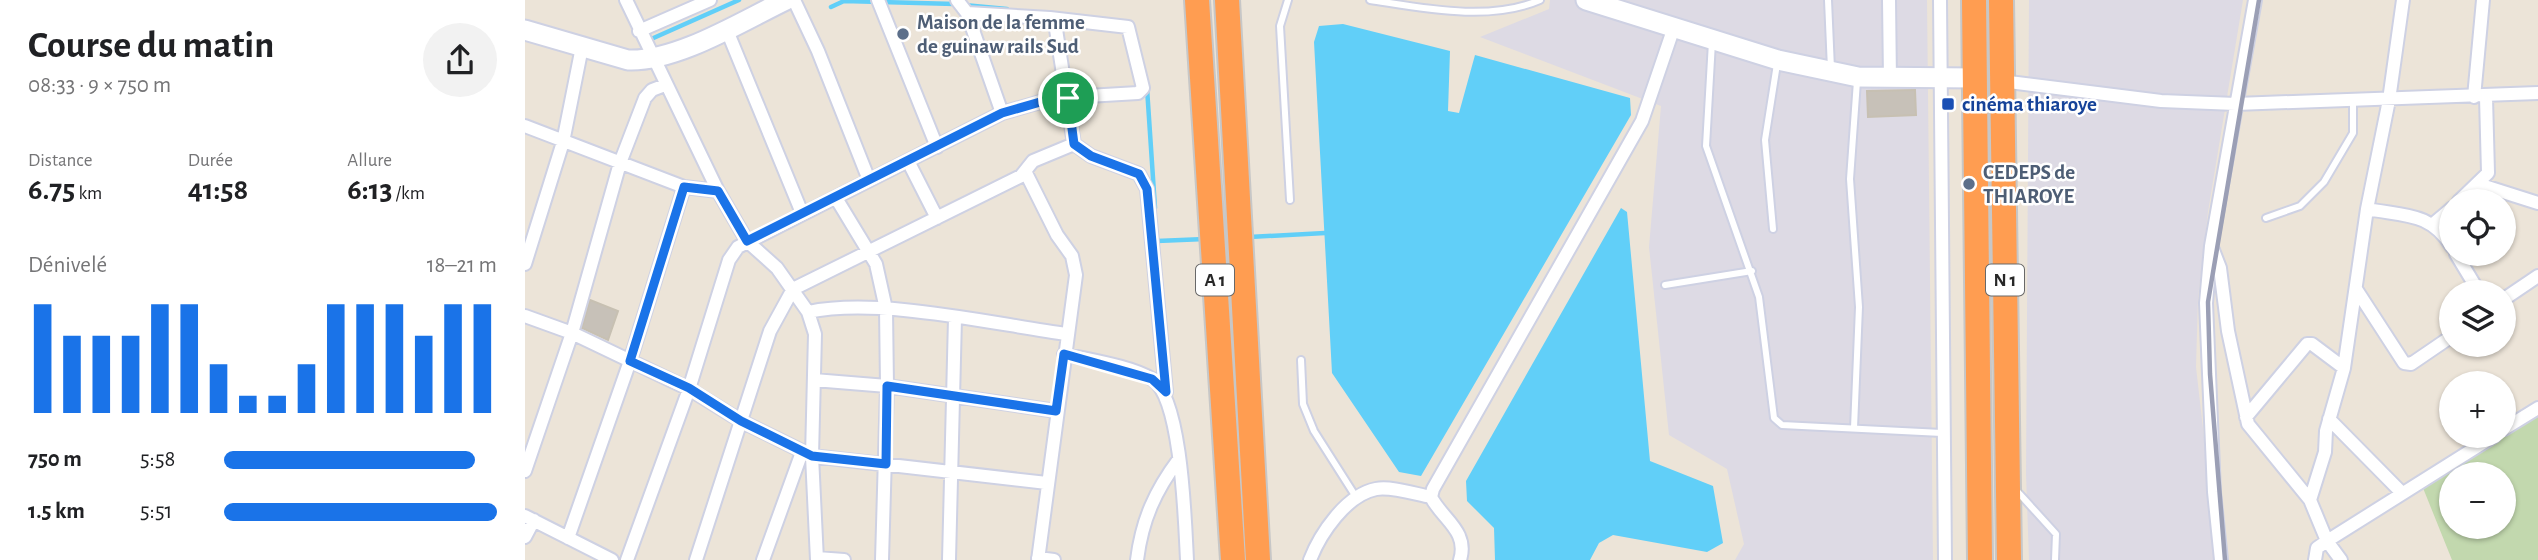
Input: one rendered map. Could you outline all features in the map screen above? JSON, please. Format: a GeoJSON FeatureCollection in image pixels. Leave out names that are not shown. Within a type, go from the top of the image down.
{"type":"FeatureCollection","features":[{"type":"Feature","properties":{"kind":"highway","name":"A 1"},"geometry":{"type":"LineString","coordinates":[[1197,0],[1233,560]]}},
{"type":"Feature","properties":{"kind":"highway","name":"A 1"},"geometry":{"type":"LineString","coordinates":[[1227,0],[1258,560]]}},
{"type":"Feature","properties":{"kind":"highway","name":"N 1"},"geometry":{"type":"LineString","coordinates":[[1974,0],[1980,560]]}},
{"type":"Feature","properties":{"kind":"highway","name":"N 1"},"geometry":{"type":"LineString","coordinates":[[2001,0],[2009,560]]}},
{"type":"Feature","properties":{"kind":"street"},"geometry":{"type":"LineString","coordinates":[[626,0],[718,191],[747,241],[777,268],[808,312],[815,334],[807,454],[817,559],[844,560]]}},
{"type":"Feature","properties":{"kind":"street"},"geometry":{"type":"LineString","coordinates":[[639,31],[710,0]]}},
{"type":"Feature","properties":{"kind":"street"},"geometry":{"type":"LineString","coordinates":[[525,30],[628,60],[652,58],[786,0]]}},
{"type":"Feature","properties":{"kind":"street"},"geometry":{"type":"LineString","coordinates":[[794,0],[818,51],[869,180]]}},
{"type":"Feature","properties":{"kind":"street"},"geometry":{"type":"LineString","coordinates":[[878,0],[937,147]]}},
{"type":"Feature","properties":{"kind":"street"},"geometry":{"type":"LineString","coordinates":[[957,0],[967,13],[1002,113]]}},
{"type":"Feature","properties":{"kind":"street"},"geometry":{"type":"LineString","coordinates":[[1586,0],[1627,8],[1673,30],[1778,60],[1858,77],[1890,80],[1975,78]]}},
{"type":"Feature","properties":{"kind":"street"},"geometry":{"type":"LineString","coordinates":[[1889,0],[1890,80]]}},
{"type":"Feature","properties":{"kind":"street"},"geometry":{"type":"LineString","coordinates":[[1940,0],[1945,560]]}},
{"type":"Feature","properties":{"kind":"street"},"geometry":{"type":"LineString","coordinates":[[2221,560],[2205,321],[2211,246],[2255,0]]}},
{"type":"Feature","properties":{"kind":"street"},"geometry":{"type":"LineString","coordinates":[[2310,500],[2325,452],[2329,419],[2344,368],[2367,209],[2389,100],[2403,0]]}},
{"type":"Feature","properties":{"kind":"street"},"geometry":{"type":"LineString","coordinates":[[2472,189],[2488,173],[2490,159],[2480,97],[2483,0]]}},
{"type":"Feature","properties":{"kind":"street"},"geometry":{"type":"LineString","coordinates":[[627,560],[689,388],[729,260],[738,247],[1002,113],[1028,104],[1068,98],[1138,93],[1144,83],[1128,27],[1050,18],[967,13]]}},
{"type":"Feature","properties":{"kind":"street"},"geometry":{"type":"LineString","coordinates":[[1050,18],[1055,23],[1074,144],[1091,156],[1139,174],[1147,189],[1166,392],[1179,459],[1187,560]]}},
{"type":"Feature","properties":{"kind":"street"},"geometry":{"type":"LineString","coordinates":[[726,28],[802,213]]}},
{"type":"Feature","properties":{"kind":"street"},"geometry":{"type":"LineString","coordinates":[[1431,497],[1642,121],[1673,30]]}},
{"type":"Feature","properties":{"kind":"street"},"geometry":{"type":"LineString","coordinates":[[525,264],[563,142],[582,47]]}},
{"type":"Feature","properties":{"kind":"street"},"geometry":{"type":"LineString","coordinates":[[2001,81],[2161,101],[2237,104],[2538,93]]}},
{"type":"Feature","properties":{"kind":"street"},"geometry":{"type":"LineString","coordinates":[[525,471],[572,334],[621,163],[645,98],[652,90],[665,85]]}},
{"type":"Feature","properties":{"kind":"street"},"geometry":{"type":"LineString","coordinates":[[525,126],[684,187],[718,191]]}},
{"type":"Feature","properties":{"kind":"street"},"geometry":{"type":"LineString","coordinates":[[696,560],[770,331],[793,289],[1026,173],[1033,161],[1074,144]]}},
{"type":"Feature","properties":{"kind":"street"},"geometry":{"type":"LineString","coordinates":[[908,161],[937,218]]}},
{"type":"Feature","properties":{"kind":"street"},"geometry":{"type":"LineString","coordinates":[[1026,173],[1057,235],[1072,256],[1076,275],[1038,559],[1054,560]]}},
{"type":"Feature","properties":{"kind":"street"},"geometry":{"type":"LineString","coordinates":[[2478,184],[2538,203]]}},
{"type":"Feature","properties":{"kind":"street"},"geometry":{"type":"LineString","coordinates":[[568,538],[630,361],[684,187]]}},
{"type":"Feature","properties":{"kind":"street"},"geometry":{"type":"LineString","coordinates":[[836,198],[876,264],[886,309],[886,464],[882,560]]}},
{"type":"Feature","properties":{"kind":"street"},"geometry":{"type":"LineString","coordinates":[[2367,209],[2433,224],[2439,228]]}},
{"type":"Feature","properties":{"kind":"street"},"geometry":{"type":"LineString","coordinates":[[2433,224],[2439,219]]}},
{"type":"Feature","properties":{"kind":"street"},"geometry":{"type":"LineString","coordinates":[[2211,246],[2220,268],[2228,331],[2248,424],[2310,500],[2327,541],[2341,560]]}},
{"type":"Feature","properties":{"kind":"street"},"geometry":{"type":"LineString","coordinates":[[2516,291],[2538,276]]}},
{"type":"Feature","properties":{"kind":"street"},"geometry":{"type":"LineString","coordinates":[[2356,289],[2404,363],[2411,364],[2439,344]]}},
{"type":"Feature","properties":{"kind":"street"},"geometry":{"type":"LineString","coordinates":[[808,312],[844,307],[886,309],[1067,334]]}},
{"type":"Feature","properties":{"kind":"street"},"geometry":{"type":"LineString","coordinates":[[525,316],[572,334],[689,388],[741,421],[807,454],[1047,483]]}},
{"type":"Feature","properties":{"kind":"street"},"geometry":{"type":"LineString","coordinates":[[949,560],[955,318]]}},
{"type":"Feature","properties":{"kind":"street"},"geometry":{"type":"LineString","coordinates":[[2246,417],[2307,344],[2312,344],[2344,368]]}},
{"type":"Feature","properties":{"kind":"street"},"geometry":{"type":"LineString","coordinates":[[1064,354],[1152,379],[1166,392]]}},
{"type":"Feature","properties":{"kind":"street"},"geometry":{"type":"LineString","coordinates":[[814,380],[887,386],[1056,411]]}},
{"type":"Feature","properties":{"kind":"street"},"geometry":{"type":"LineString","coordinates":[[2516,422],[2538,408]]}},
{"type":"Feature","properties":{"kind":"street"},"geometry":{"type":"LineString","coordinates":[[2329,419],[2402,494]]}},
{"type":"Feature","properties":{"kind":"street"},"geometry":{"type":"LineString","coordinates":[[2315,560],[2317,548],[2475,448]]}},
{"type":"Feature","properties":{"kind":"street"},"geometry":{"type":"LineString","coordinates":[[763,560],[807,454]]}},
{"type":"Feature","properties":{"kind":"street"},"geometry":{"type":"LineString","coordinates":[[1137,560],[1145,518],[1156,489],[1179,459]]}},
{"type":"Feature","properties":{"kind":"street"},"geometry":{"type":"LineString","coordinates":[[1310,560],[1316,542],[1356,497],[1377,488],[1431,497],[1458,530],[1463,551],[1460,560]]}},
{"type":"Feature","properties":{"kind":"street"},"geometry":{"type":"LineString","coordinates":[[525,537],[530,518],[568,538],[589,555],[612,560]]}},
{"type":"Feature","properties":{"kind":"lane"},"geometry":{"type":"LineString","coordinates":[[1288,0],[1280,26],[1290,200]]}},
{"type":"Feature","properties":{"kind":"lane"},"geometry":{"type":"LineString","coordinates":[[1370,0],[1498,11],[1540,0]]}},
{"type":"Feature","properties":{"kind":"lane"},"geometry":{"type":"LineString","coordinates":[[1828,0],[1831,71]]}},
{"type":"Feature","properties":{"kind":"lane"},"geometry":{"type":"LineString","coordinates":[[1712,41],[1706,146],[1759,297],[1774,418],[1782,425],[1942,432]]}},
{"type":"Feature","properties":{"kind":"lane"},"geometry":{"type":"LineString","coordinates":[[1773,229],[1765,140],[1778,60]]}},
{"type":"Feature","properties":{"kind":"lane"},"geometry":{"type":"LineString","coordinates":[[1854,428],[1859,307],[1850,179],[1858,77]]}},
{"type":"Feature","properties":{"kind":"lane"},"geometry":{"type":"LineString","coordinates":[[2266,218],[2300,206],[2324,182],[2353,133],[2353,101]]}},
{"type":"Feature","properties":{"kind":"lane"},"geometry":{"type":"LineString","coordinates":[[1665,285],[1752,271]]}},
{"type":"Feature","properties":{"kind":"lane"},"geometry":{"type":"LineString","coordinates":[[1301,360],[1303,404],[1314,430],[1356,497]]}},
{"type":"Feature","properties":{"kind":"lane"},"geometry":{"type":"LineString","coordinates":[[2008,480],[2056,534],[2055,560]]}},
{"type":"Feature","properties":{"kind":"shaded area"},"geometry":{"type":"Polygon","coordinates":[[[1550,0],[1927,0],[1933,560],[1735,560],[1744,544],[1727,469],[1669,435],[1649,247],[1661,106],[1480,37],[1549,9],[1550,0]]]}},
{"type":"Feature","properties":{"kind":"shaded area"},"geometry":{"type":"Polygon","coordinates":[[[2029,0],[2243,0],[2208,212],[2198,298],[2196,367],[2218,560],[2029,560],[2026,474],[2029,0]]]}},
{"type":"Feature","properties":{"kind":"green space"},"geometry":{"type":"Polygon","coordinates":[[[2538,413],[2538,560],[2452,560],[2444,539],[2516,539],[2516,462],[2456,462],[2480,448],[2516,448],[2516,426],[2538,413]]]}},
{"type":"Feature","properties":{"kind":"green space"},"geometry":{"type":"Polygon","coordinates":[[[2439,472],[2439,528],[2421,483],[2439,472]]]}},
{"type":"Feature","properties":{"kind":"water"},"geometry":{"type":"Polygon","coordinates":[[[1343,24],[1450,51],[1448,111],[1459,113],[1475,55],[1630,98],[1631,115],[1421,476],[1399,472],[1332,373],[1314,42],[1319,26],[1343,24]]]}},
{"type":"Feature","properties":{"kind":"water"},"geometry":{"type":"Polygon","coordinates":[[[1621,208],[1627,212],[1650,461],[1713,486],[1723,543],[1707,552],[1613,535],[1599,543],[1590,560],[1495,560],[1494,528],[1467,501],[1466,481],[1621,208]]]}},
{"type":"Feature","properties":{"kind":"building"},"geometry":{"type":"Polygon","coordinates":[[[1915,90],[1916,115],[1868,117],[1867,91],[1915,90]]]}},
{"type":"Feature","properties":{"kind":"building"},"geometry":{"type":"Polygon","coordinates":[[[590,300],[618,311],[608,340],[582,328],[590,300]]]}},
{"type":"Feature","properties":{"kind":"waterway"},"geometry":{"type":"LineString","coordinates":[[649,40],[739,0]]}},
{"type":"Feature","properties":{"kind":"waterway"},"geometry":{"type":"LineString","coordinates":[[831,7],[844,1],[955,4]]}},
{"type":"Feature","properties":{"kind":"waterway"},"geometry":{"type":"LineString","coordinates":[[964,5],[1007,9]]}},
{"type":"Feature","properties":{"kind":"waterway"},"geometry":{"type":"LineString","coordinates":[[1147,88],[1155,208]]}},
{"type":"Feature","properties":{"kind":"waterway"},"geometry":{"type":"LineString","coordinates":[[1249,237],[1325,233]]}},
{"type":"Feature","properties":{"kind":"waterway"},"geometry":{"type":"LineString","coordinates":[[1157,238],[1157,241],[1205,239]]}},
{"type":"Feature","properties":{"kind":"railway"},"geometry":{"type":"LineString","coordinates":[[2225,560],[2210,374],[2208,302],[2259,0]]}},
{"type":"Feature","properties":{"kind":"place","name":"Maison de la femme de guinaw rails Sud"},"geometry":{"type":"Point","coordinates":[903,34]}},
{"type":"Feature","properties":{"kind":"place","name":"cinéma thiaroye"},"geometry":{"type":"Point","coordinates":[1948,104]}},
{"type":"Feature","properties":{"kind":"place","name":"CEDEPS de THIAROYE"},"geometry":{"type":"Point","coordinates":[1969,184]}},
{"type":"Feature","properties":{"kind":"route"},"geometry":{"type":"LineString","coordinates":[[1054,98],[1068,98],[1074,144],[1091,156],[1139,174],[1147,189],[1166,392],[1152,379],[1064,354],[1056,411],[887,386],[886,464],[812,456],[741,421],[689,388],[630,361],[684,187],[718,191],[747,241],[1002,113],[1054,98]]}}]}
